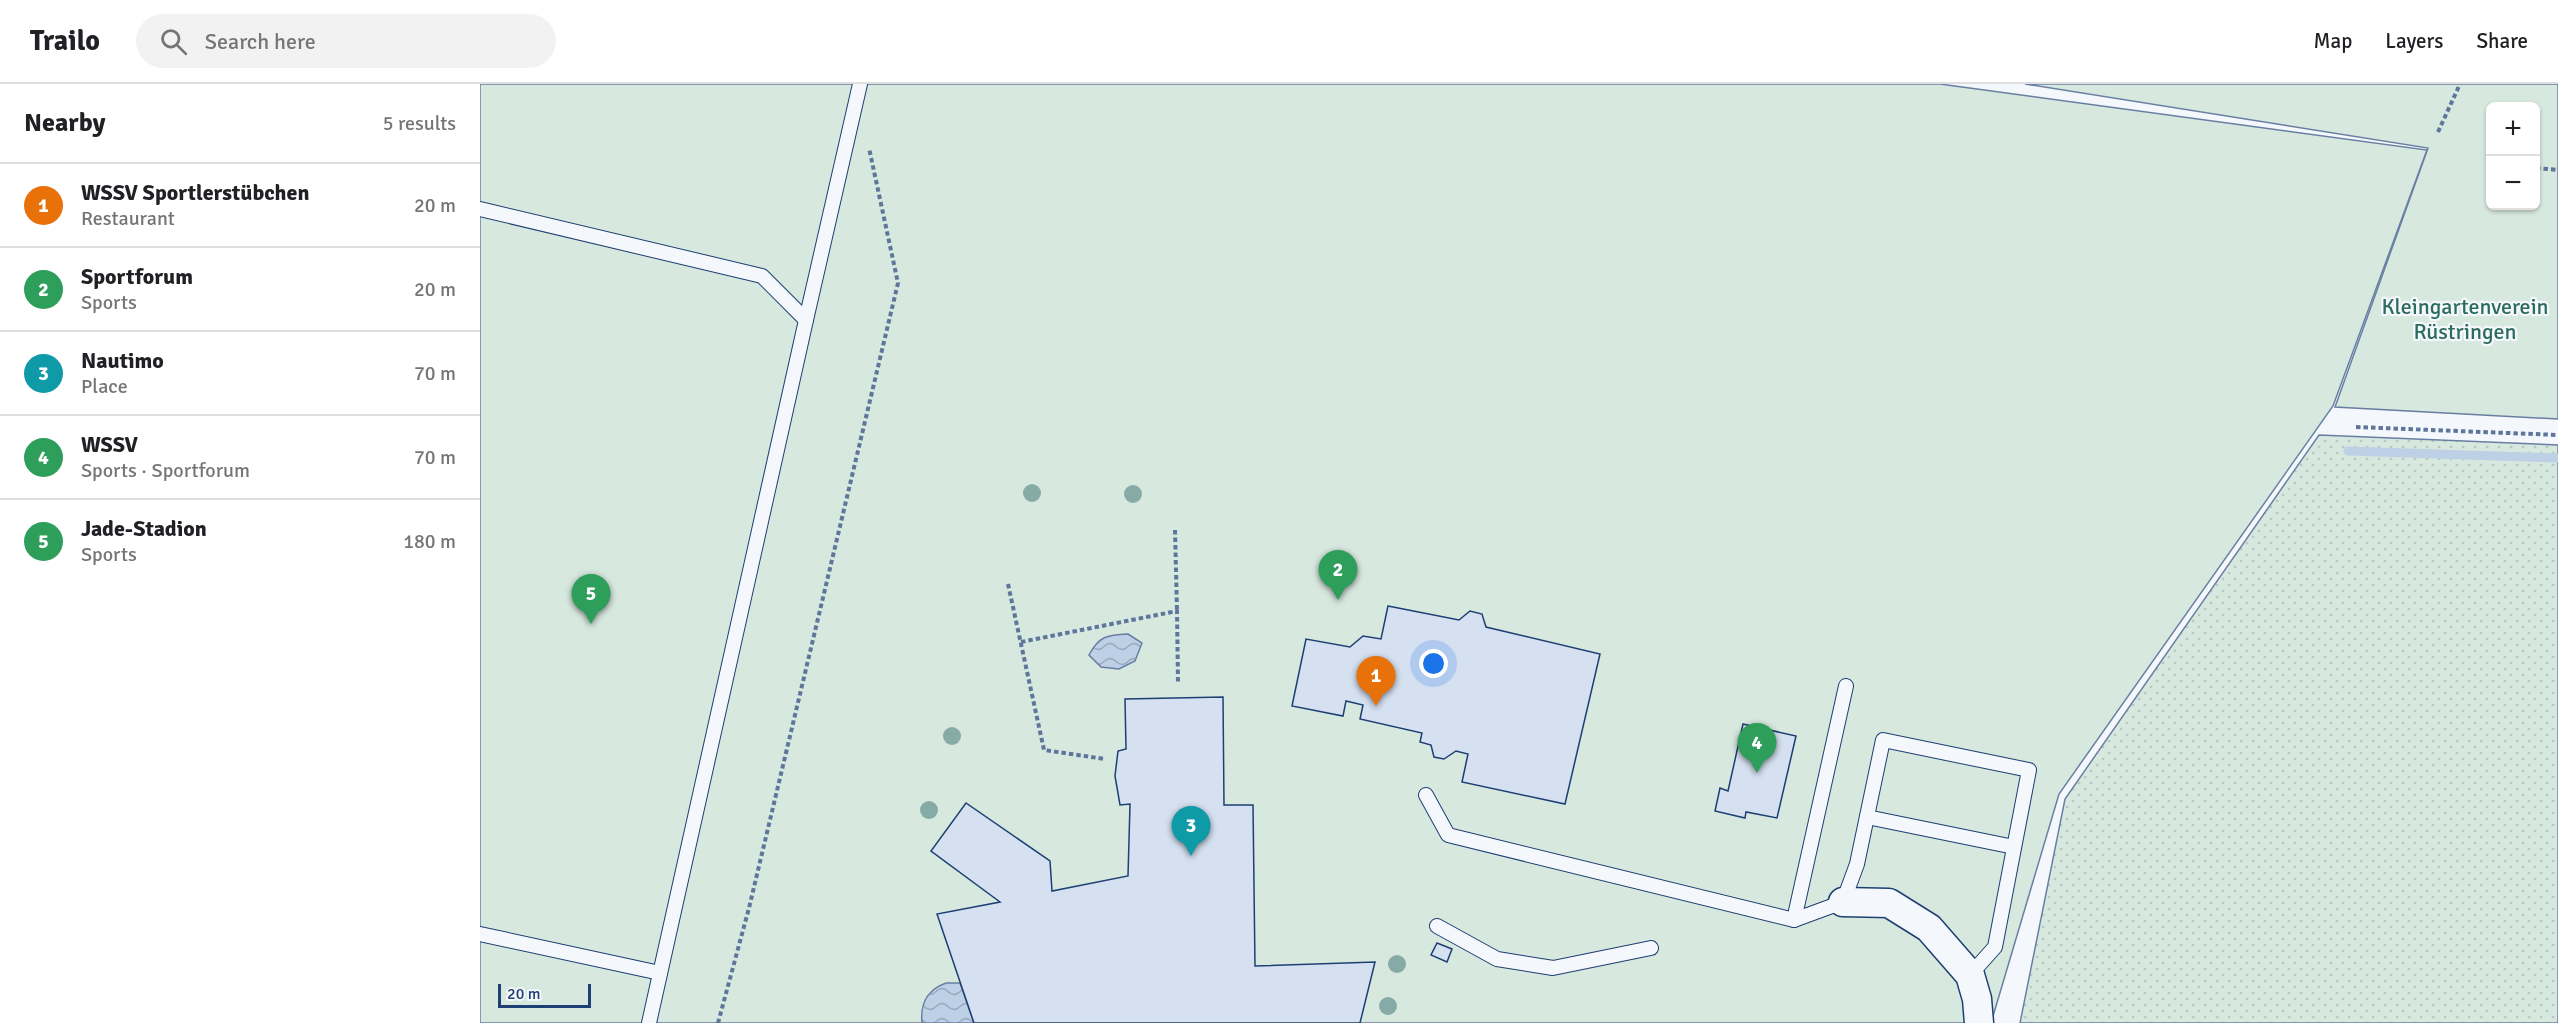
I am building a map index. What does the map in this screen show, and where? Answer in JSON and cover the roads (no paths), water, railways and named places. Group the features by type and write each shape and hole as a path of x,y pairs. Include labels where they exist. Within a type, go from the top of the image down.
{"street":[{"path":"1843,902 1889,903 1929,928 1970,975 1977,999 1979,1023"}],"lane":[{"path":"649,1023 860,88"},
{"path":"480,209 762,276 806,320"},
{"path":"1794,920 1846,686"},
{"path":"1426,795 1448,835 1794,920 1843,902 1857,864 1883,740 2029,770 1995,947 1970,975"},
{"path":"1867,817 2014,847"},
{"path":"1437,926 1497,959 1553,968 1651,948"},
{"path":"480,934 660,973"}],"water":[{"path":"1128,634 1142,643 1135,661 1119,669 1101,667 1089,655 1100,640 1114,635"},
{"path":"946,983 960,983 974,1023 922,1023 922,1009 926,998 934,989"}],"waterway":[{"path":"2348,451 2558,458"}],"place":[{"name":"Sportforum","path":"1338,600"},
{"name":"Jade-Stadion","path":"591,624"},
{"name":"WSSV Sportlerstübchen","path":"1376,706"},
{"name":"WSSV","path":"1757,773"},
{"name":"Nautimo","path":"1191,856"}],"park label":[{"name":"Kleingartenverein Rüstringen","path":"2465,318"}]}
